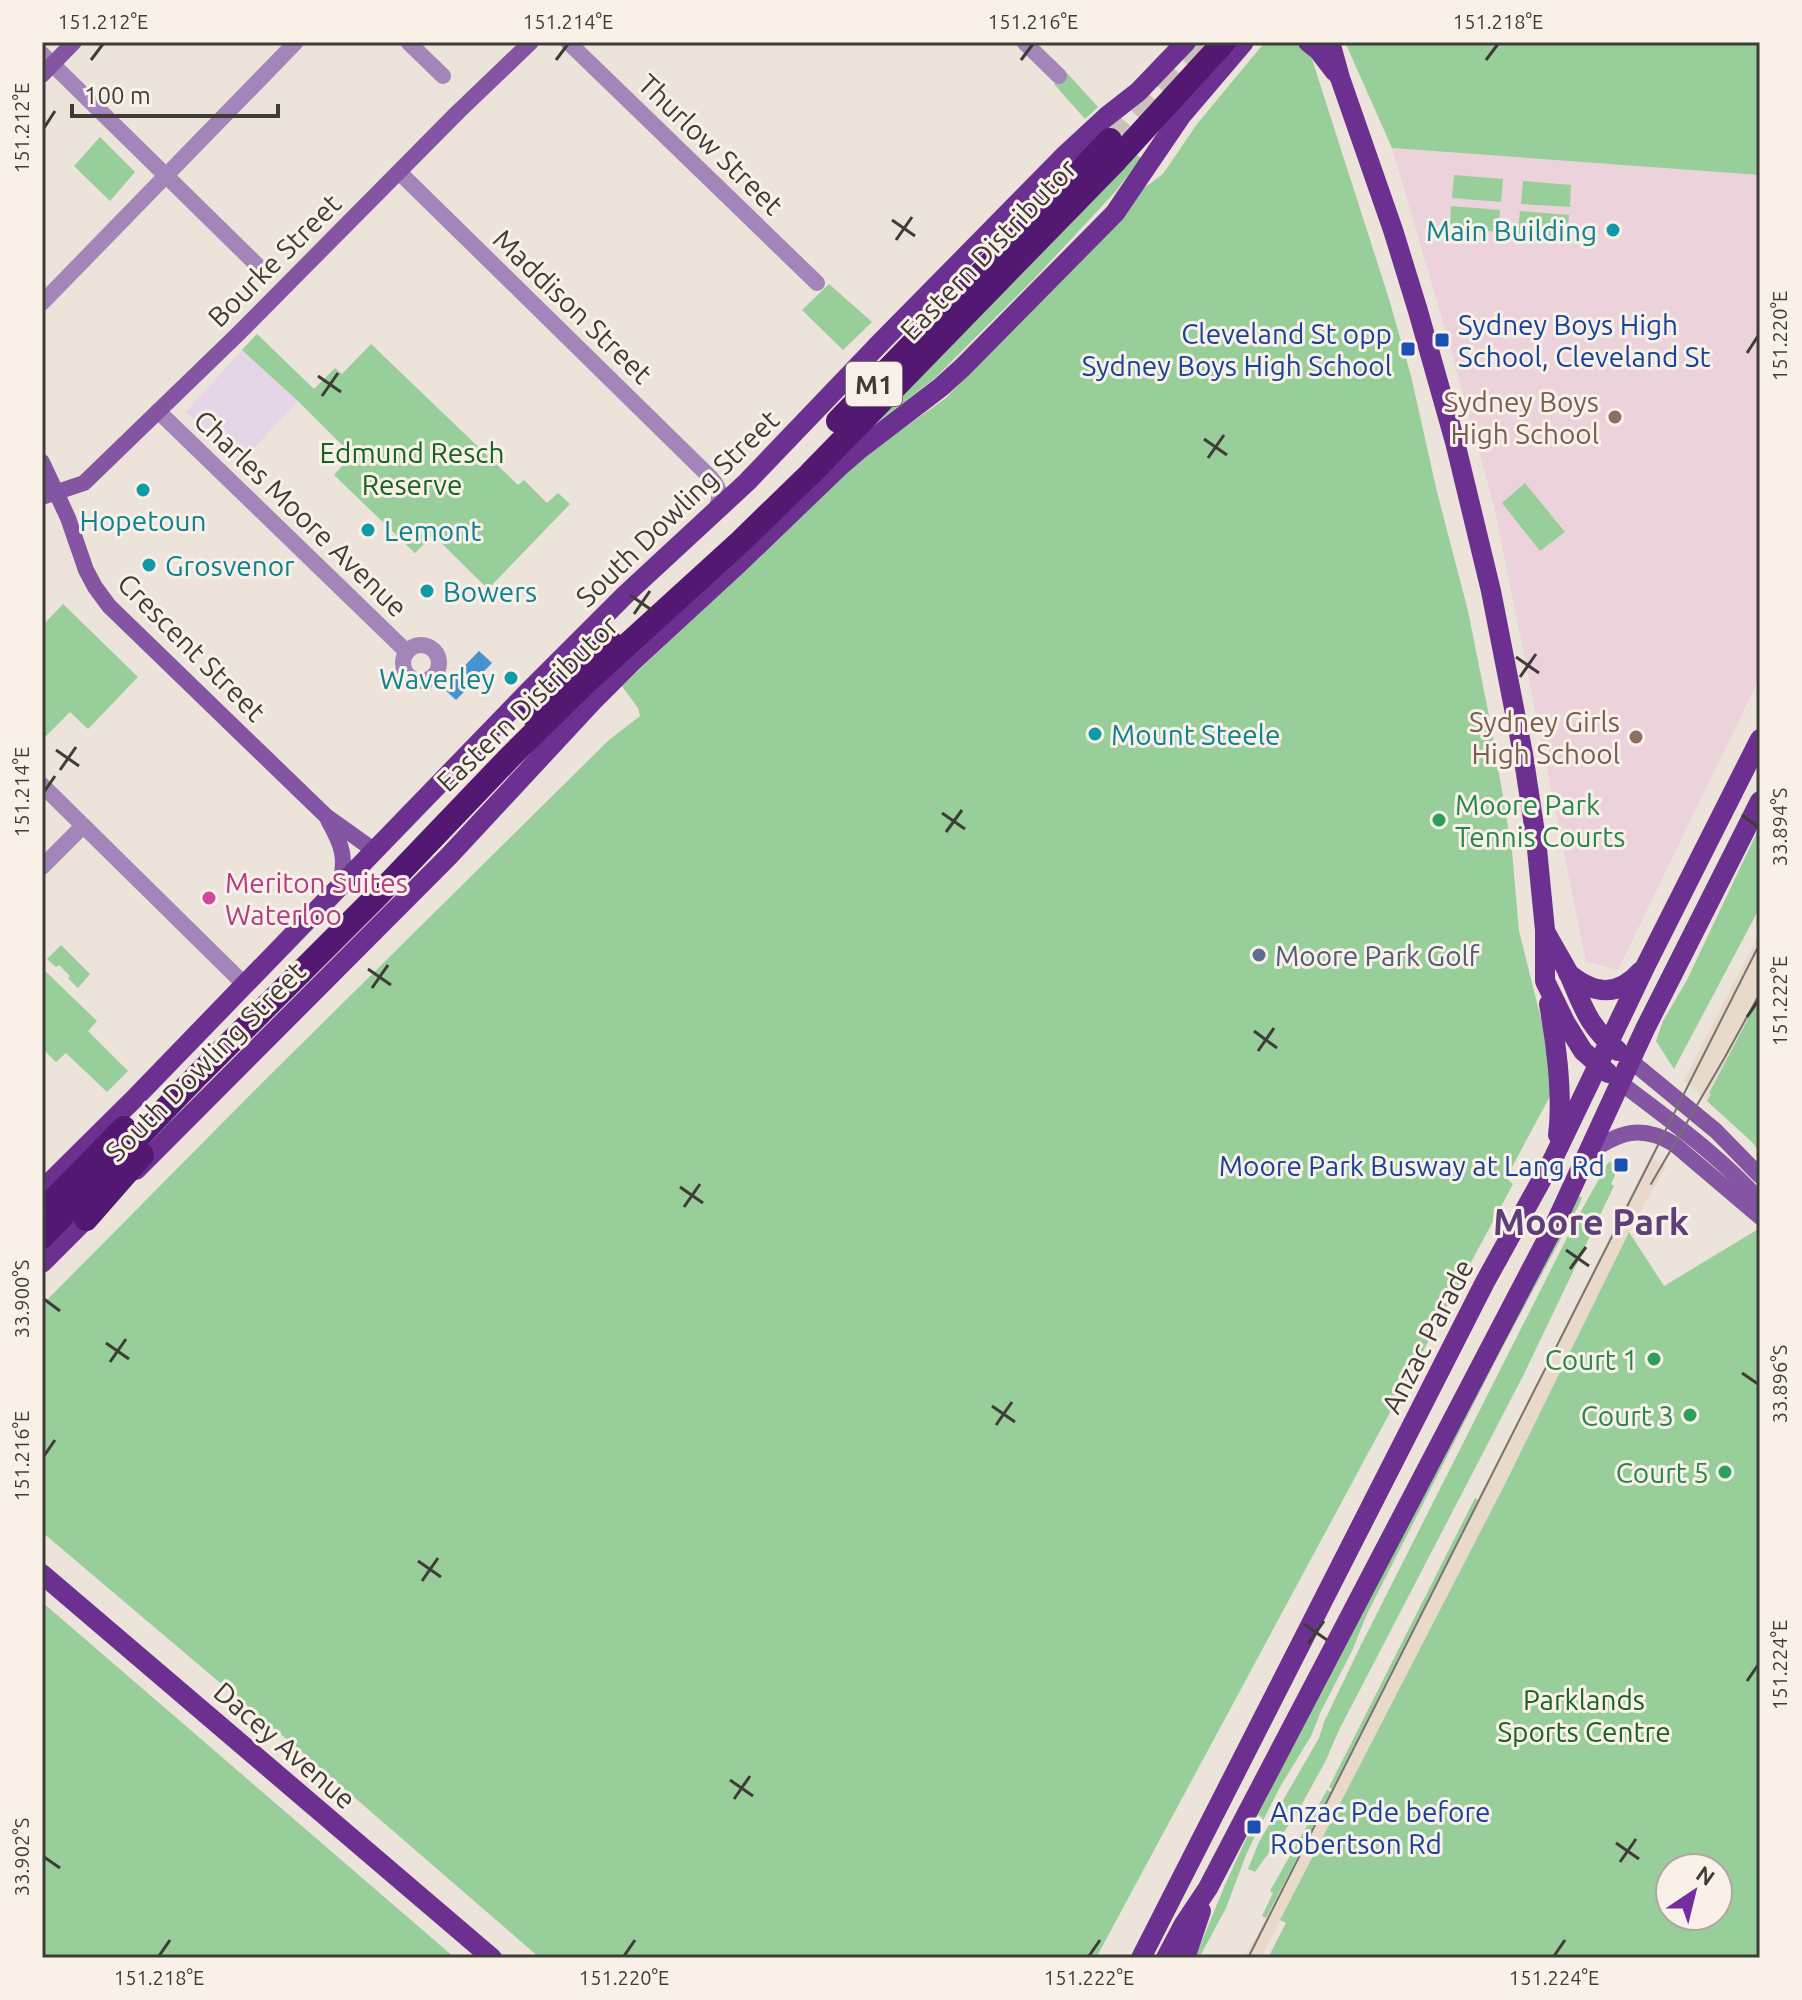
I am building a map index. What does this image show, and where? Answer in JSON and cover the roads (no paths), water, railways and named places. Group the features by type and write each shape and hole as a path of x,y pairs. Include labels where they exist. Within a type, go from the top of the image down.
{"highway":[{"name":"Eastern Distributor","path":"42,1237 510,757 810,474 1116,160 1224,42"},
{"name":"Eastern Distributor","path":"42,1212 394,857 568,675 725,535 1110,140"},
{"path":"86,1219 163,1131 446,841 584,684"}],"main road":[{"name":"South Dowling Street","path":"42,1190 552,668 625,595 747,482 1066,154 1138,92 1186,42"},
{"name":"South Dowling Street","path":"42,1263 449,856 632,662 839,467 941,387 986,345 1115,213 1181,116 1244,42"},
{"path":"1308,42 1340,78"},
{"path":"1330,42 1418,311 1467,488 1505,659 1530,796 1545,930 1545,981 1560,1113 1552,1161"},
{"name":"Anzac Parade","path":"1141,1958 1485,1282 1552,1161 1760,739"},
{"path":"1166,1958 1208,1888 1556,1222 1687,943 1760,801"},
{"path":"1545,930 1591,1023 1631,1061"},
{"path":"1568,973 1586,985 1606,991 1624,986 1646,965"},
{"path":"1545,981 1583,1051 1621,1083"},
{"name":"Dacey Avenue","path":"42,1574 492,1958"},
{"path":"1185,1958 1208,1888"}],"street":[{"path":"74,42 45,65 257,265"},
{"path":"42,303 296,42"},
{"path":"408,42 443,76"},
{"name":"Bourke Street","path":"50,494 84,483 531,42"},
{"name":"Thurlow Street","path":"568,42 817,283"},
{"path":"1024,42 1059,76"},
{"name":"Maddison Street","path":"399,172 710,477"},
{"name":"Charles Moore Avenue","path":"158,411 407,652"},
{"name":"Crescent Street","path":"42,462 50,494 68,518 86,570 109,606 326,816 375,851"},
{"path":"710,477 747,482"},
{"path":"710,477 718,486 720,497 716,511"},
{"path":"42,785 245,985"},
{"name":"Crescent Street","path":"326,816 343,852 344,865 339,888"},
{"path":"42,867 83,826"},
{"path":"1631,1061 1716,1131 1760,1176"},
{"path":"1621,1083 1693,1138 1760,1201"},
{"path":"1589,1153 1607,1140 1629,1133 1649,1133 1662,1137 1760,1217"}],"water":[{"path":"479,651 492,663 456,700 443,688"}],"tunnel":[{"path":"1110,140 1202,42"}],"tram line":[{"path":"1248,1958 1760,943"},
{"path":"1651,1184 1760,993"}],"place":[{"name":"Main Building","path":"1613,230"},
{"name":"Sydney Boys High School, Cleveland St","path":"1442,340"},
{"name":"Cleveland St opp Sydney Boys High School","path":"1408,349"},
{"name":"Sydney Boys High School","path":"1615,417"},
{"name":"Hopetoun","path":"143,490"},
{"name":"Lemont","path":"368,530"},
{"name":"Grosvenor","path":"149,565"},
{"name":"Bowers","path":"427,591"},
{"name":"Waverley","path":"511,678"},
{"name":"Mount Steele","path":"1095,734"},
{"name":"Sydney Girls High School","path":"1636,737"},
{"name":"Moore Park Tennis Courts","path":"1439,820"},
{"name":"Meriton Suites Waterloo","path":"209,898"},
{"name":"Moore Park Golf","path":"1259,955"},
{"name":"Moore Park Busway at Lang Rd","path":"1621,1165"},
{"name":"Court 1","path":"1654,1359"},
{"name":"Court 3","path":"1690,1415"},
{"name":"Court 5","path":"1725,1472"},
{"name":"Anzac Pde before Robertson Rd","path":"1254,1827"}],"district":[{"name":"Moore Park","path":"1591,1221"}],"park label":[{"name":"Edmund Resch Reserve","path":"412,468"},
{"name":"Parklands Sports Centre","path":"1584,1715"}]}
